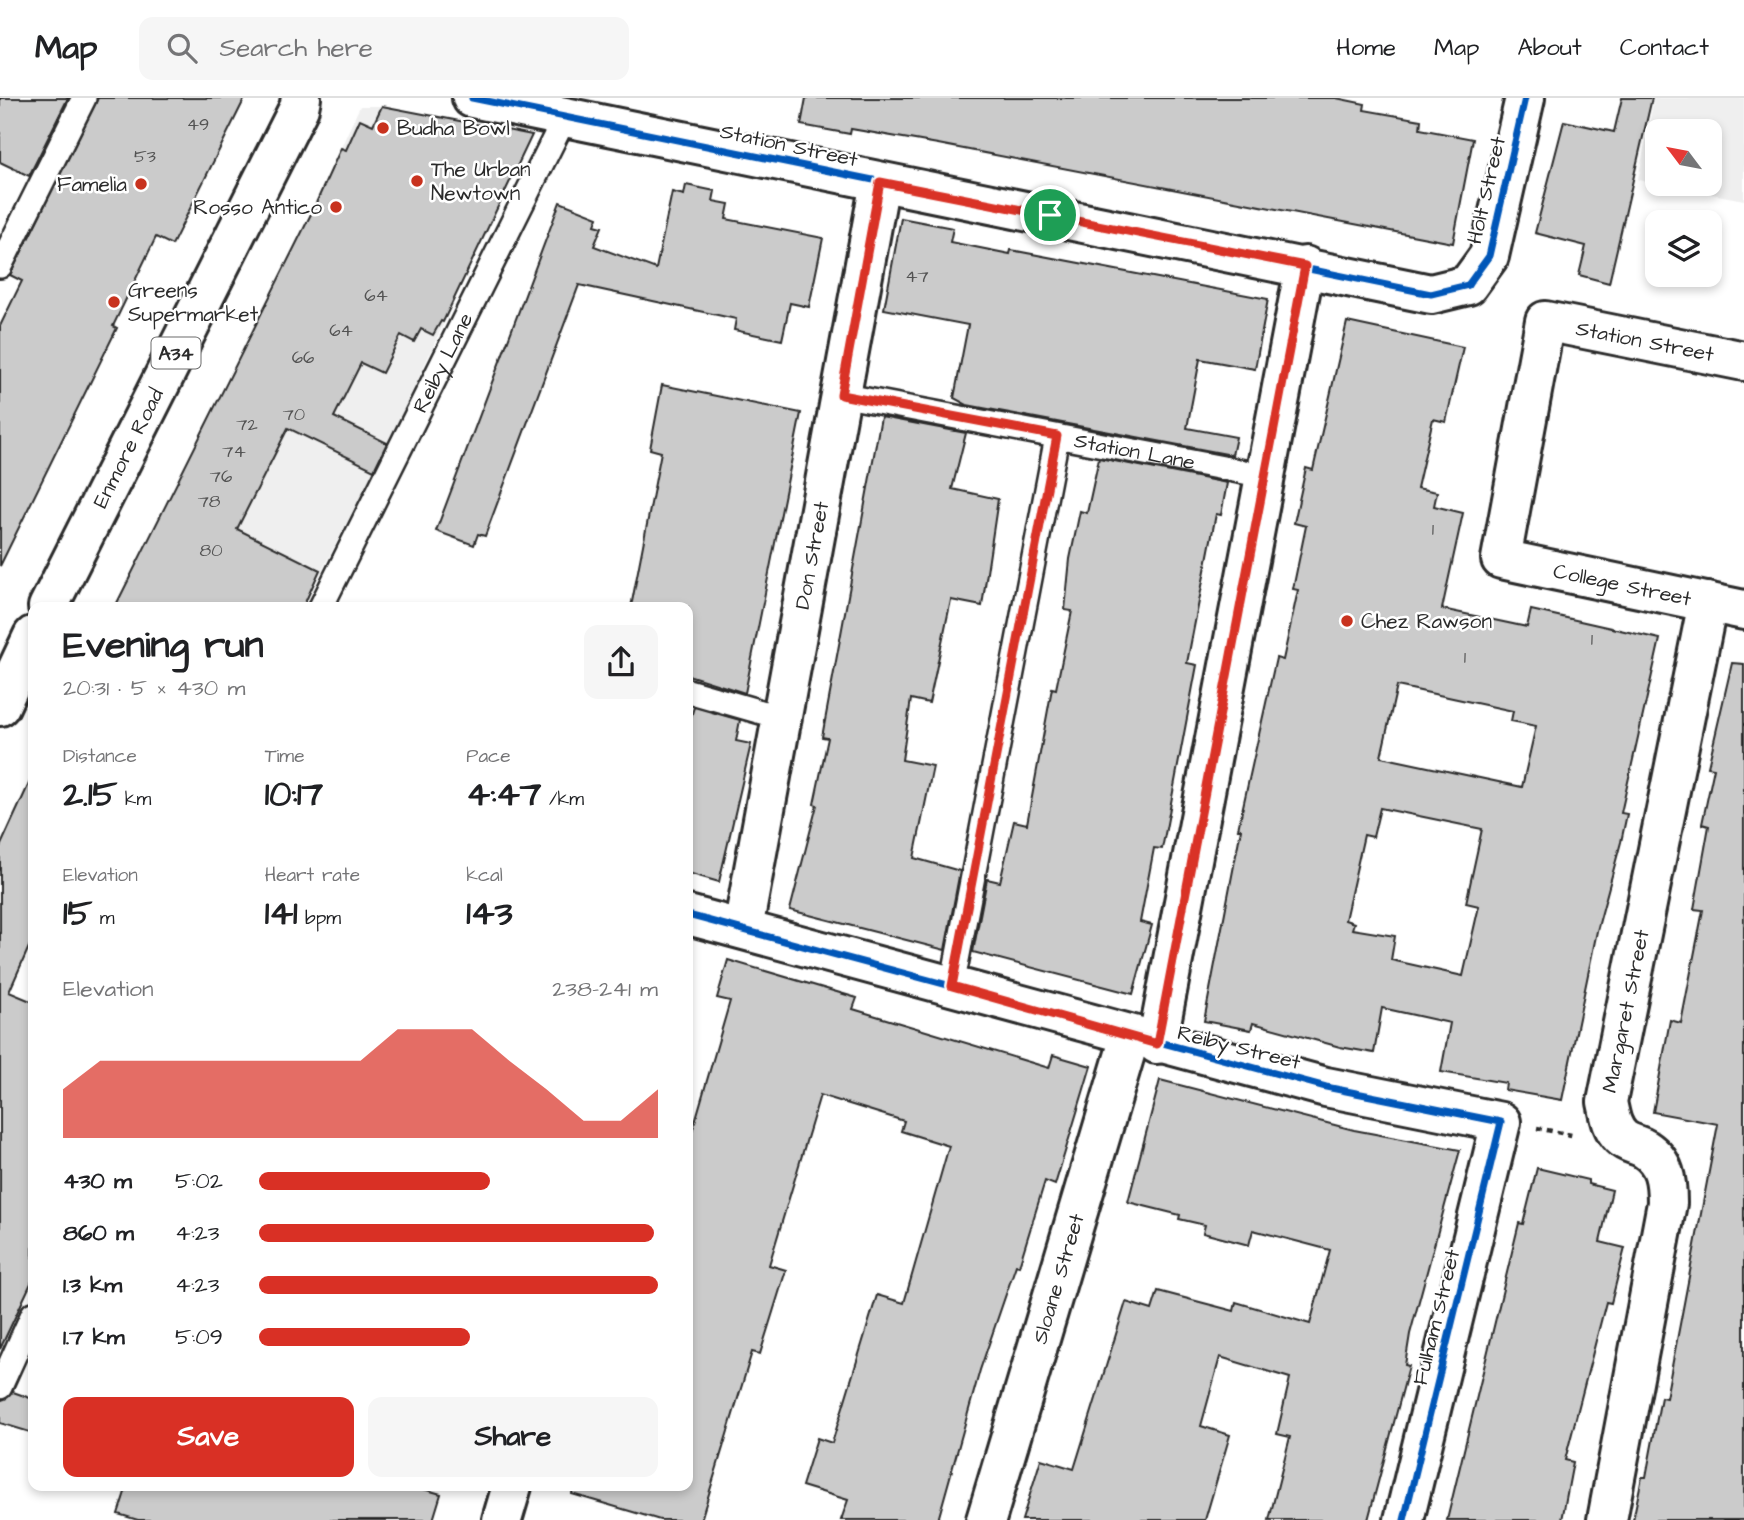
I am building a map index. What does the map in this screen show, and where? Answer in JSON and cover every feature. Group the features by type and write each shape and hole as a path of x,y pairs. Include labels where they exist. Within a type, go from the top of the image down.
{"main road":[{"name":"Enmore Road","path":"51,602 293,120 301,98"},
{"name":"Station Street","path":"472,98 1431,293 1468,285"},
{"name":"Holt Street","path":"1468,285 1489,256 1525,98"},
{"name":"Don Street","path":"743,929 880,182"},
{"name":"Sloane Street","path":"986,1520 1144,1040 1265,476 1305,266"},
{"name":"Station Street","path":"1501,559 1545,321 1744,361"},
{"name":"College Street","path":"1501,559 1726,606"},
{"name":"Margaret Street","path":"1607,1520 1667,1202 1667,1176 1657,1160 1644,1148 1621,1138 1612,1126 1607,1102 1726,606"},
{"path":"0,706 28,647"},
{"name":"Reiby Street","path":"693,916 1326,1087 1516,1125"},
{"name":"Fulham Street","path":"1404,1520 1516,1125"},
{"path":"502,1520 511,1491"}],"lane":[{"path":"0,266 84,98"},
{"name":"Reiby Lane","path":"323,602 565,117"},
{"name":"Station Lane","path":"841,395 1265,476"},
{"path":"952,986 1057,436"},
{"path":"693,692 782,718"},
{"path":"0,1387 28,1325"}],"path":[{"path":"1516,1125 1581,1136"}],"shaded area":[{"path":"1654,98 1744,98 1744,200 1722,196 1722,119 1650,119"},
{"path":"360,106 382,106 532,135 388,443 306,602 117,602 303,230"},
{"path":"1645,144 1645,181 1638,180"}],"building":[{"path":"0,98 68,98 29,176 0,162"},
{"path":"98,98 245,98 172,245 156,237 113,326 117,328 0,566 0,326 22,281 10,275"},
{"path":"806,98 1336,98 1365,104 1364,110 1421,120 1420,129 1473,139 1453,243 938,144 851,129 850,134 801,125"},
{"path":"1622,98 1652,98 1609,283 1579,275 1586,246 1535,233 1564,121 1614,132"},
{"path":"382,106 532,135 443,322 441,321 433,335 421,329 414,342 401,335 382,373 361,363 334,417 387,443 374,470 288,428 237,529 320,570 305,602 117,602 311,214 341,148 346,150 360,119 373,125"},
{"path":"686,185 715,191 713,201 729,204 726,219 823,238 809,307 790,303 782,340 734,330 736,319 579,285 485,536 478,534 474,545 436,531 560,202 598,217 595,225 602,227 594,246 656,269 672,192 684,195"},
{"path":"901,218 953,228 950,242 1010,254 1011,250 1268,299 1255,369 1200,359 1187,428 1236,437 1232,455 967,405 954,398 968,325 884,309"},
{"path":"1347,322 1463,347 1446,422 1433,419 1417,488 1437,492 1434,506 1463,513 1442,609 1527,627 1531,610 1660,639 1621,813 1627,814 1597,931 1562,1100 1505,1090 1506,1083 1441,1072 1450,1023 1382,1008 1374,1053 1340,1047 1253,1023 1251,1030 1204,1021 1241,829 1238,829 1276,658 1283,660 1298,590 1293,589 1306,526 1294,523 1306,468 1313,470","holes":["1397,686 1513,711 1511,721 1536,726 1522,787 1381,757","1380,808 1482,829 1466,903 1479,906 1463,976 1391,960 1395,936 1352,929 1354,923 1345,920 1364,835 1373,837"]},
{"path":"662,385 801,413 745,693 693,677 693,602 632,602 661,452 650,449"},
{"path":"881,417 966,433 952,489 998,499 982,606 951,600 929,703 911,699 902,760 933,766 914,858 960,871 945,950 790,910 817,805 814,804 828,738 822,737"},
{"path":"1099,458 1227,483 1221,515 1216,514 1187,663 1197,665 1162,849 1154,848 1140,922 1152,925 1133,994 973,952 987,879 1000,882 1014,821 1027,824 1052,688 1056,689 1072,611 1065,610 1070,559 1080,511 1087,513"},
{"path":"1732,663 1744,664 1744,1520 1633,1520 1642,1477 1646,1477 1661,1397 1666,1398 1718,1124 1653,1112 1670,1020 1681,1023 1703,910 1694,909 1709,826 1702,824 1714,768 1708,767"},
{"path":"694,707 740,720 736,741 751,744 719,882 693,874"},
{"path":"28,786 28,949 9,992 28,1000 28,1290 0,1349 0,847"},
{"path":"728,960 857,998 853,1009 1049,1068 1053,1055 1091,1066 1055,1185 1045,1181 1019,1266 1016,1265 980,1370 938,1520 841,1520 848,1500 802,1486 817,1438 832,1443 877,1295 904,1303 949,1146 901,1131 904,1121 820,1095 769,1265 786,1270 760,1354 752,1352 701,1520 660,1520 572,1494 572,1491 693,1491 693,1129 730,1001 717,998"},
{"path":"1160,1080 1354,1130 1460,1150 1410,1334 1405,1365 1409,1366 1368,1520 1269,1520 1290,1437 1277,1434 1290,1378 1220,1357 1201,1426 1230,1435 1205,1520 1022,1520 1041,1459 1074,1469 1126,1302 1152,1310 1158,1291 1234,1311 1236,1302 1310,1324 1330,1250 1253,1230 1249,1245 1203,1233 1205,1225 1179,1219 1180,1215 1128,1202"},
{"path":"1537,1168 1588,1180 1588,1184 1612,1190 1600,1242 1625,1248 1611,1303 1606,1302 1565,1460 1573,1462 1562,1520 1447,1520 1519,1223 1523,1224"},
{"path":"13,1392 28,1397 28,1431 0,1423 0,1401"},
{"path":"125,1491 430,1491 441,1494 433,1520 138,1520 118,1514"}],"cycle path":[{"path":"472,98 1431,294 1468,285"},
{"path":"1468,285 1489,256 1525,98"},
{"path":"693,916 1326,1087 1501,1122 1404,1520"}],"place":[{"name":"Budha Bowl","path":"383,128"},
{"name":"The Urban Newtown","path":"417,181"},
{"name":"Famelia","path":"141,184"},
{"name":"Rosso Antico","path":"336,207"},
{"name":"Greens Supermarket","path":"114,302"},
{"name":"Chez Rawson","path":"1347,621"}],"route":[{"path":"880,182 1050,215 1305,266 1157,1044 952,986 1057,436 841,395 880,182"}]}
